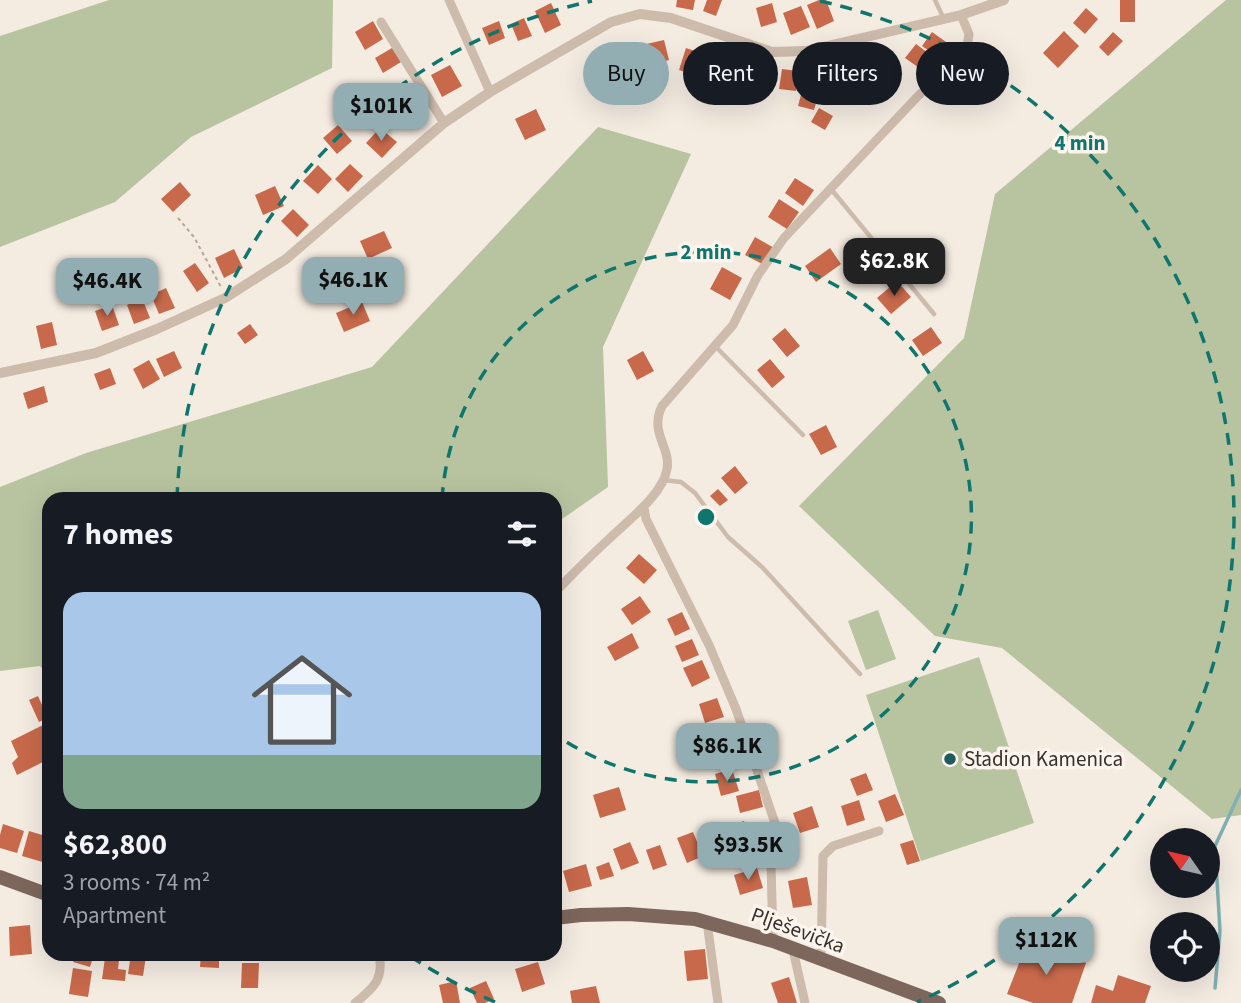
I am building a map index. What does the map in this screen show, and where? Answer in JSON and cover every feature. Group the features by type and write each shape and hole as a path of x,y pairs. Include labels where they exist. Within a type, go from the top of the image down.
{"main road":[{"path":"0,877 42,892"},
{"name":"Plješevička","path":"562,917 666,915 706,922 773,941 939,1003"}],"street":[{"path":"449,0 490,92"},
{"path":"0,373 96,353 225,298 286,259 444,122 490,92 611,22 640,14 671,18 772,52 806,51 961,15 1004,0"},
{"path":"562,585 610,537 644,508 662,480 667,472 667,463 659,439 659,413 675,389 733,325 758,275 784,238 918,96 960,58 967,47 969,34 961,15"},
{"path":"381,22 444,122"},
{"path":"644,508 646,519 709,645 736,709 776,826 776,847 771,864 773,941"},
{"path":"821,960 823,856 833,846 879,831"},
{"path":"706,922 718,1003"},
{"path":"793,950 805,1003"},
{"path":"355,1003 379,977 380,961"}],"lane":[{"path":"935,0 943,18"},
{"path":"830,188 934,314"},
{"path":"715,346 803,435"},
{"path":"662,480 681,482 695,493 728,537 762,567 860,674"}],"path":[{"path":"177,218 194,237 225,298"}],"green space":[{"path":"109,0 333,0 332,68 191,137 115,202 0,247 0,36"},
{"path":"1226,0 1241,0 1241,815 1212,819 1002,648 935,636 799,506 964,338 995,194"},
{"path":"598,127 691,154 603,347 608,487 562,519 562,492 42,492 42,668 40,666 0,671 0,487 86,453 372,367"},
{"path":"878,610 896,659 866,670 848,621"},
{"name":"Stadion Kamenica","path":"979,657 1034,823 921,861 866,695"}],"building":[{"path":"677,0 695,0 693,10 676,7"},
{"path":"707,0 722,0 716,16 703,11"},
{"path":"826,0 834,21 817,29 807,5"},
{"path":"1120,0 1135,0 1135,22 1120,22"},
{"path":"551,3 561,25 545,33 535,11"},
{"path":"772,3 777,22 761,27 756,8"},
{"path":"801,6 810,27 791,35 783,13"},
{"path":"1086,8 1098,19 1085,34 1073,23"},
{"path":"524,18 532,36 518,41 511,24"},
{"path":"373,21 383,39 365,50 355,32"},
{"path":"499,21 505,38 489,45 482,28"},
{"path":"1064,31 1079,46 1058,68 1043,53"},
{"path":"932,32 946,42 925,42"},
{"path":"1113,32 1123,41 1108,56 1099,47"},
{"path":"916,44 916,66 905,58"},
{"path":"392,48 401,62 383,73 375,58"},
{"path":"450,65 462,86 442,97 431,75"},
{"path":"782,69 792,70 792,91 779,89"},
{"path":"418,92 428,108 414,117 404,102"},
{"path":"798,105 815,105 814,110"},
{"path":"819,108 833,116 825,130 811,122"},
{"path":"536,109 546,130 525,140 515,119"},
{"path":"338,125 352,141 337,154 323,138"},
{"path":"380,128 397,142 382,158 366,143"},
{"path":"350,164 363,176 348,192 335,179"},
{"path":"318,165 332,179 318,194 303,181"},
{"path":"795,178 814,190 803,206 785,193"},
{"path":"180,182 191,195 173,212 161,199"},
{"path":"275,186 284,206 263,215 255,195"},
{"path":"779,199 799,212 787,229 768,217"},
{"path":"293,209 309,225 297,237 281,221"},
{"path":"384,231 392,248 368,259 360,241"},
{"path":"755,237 774,248 764,265 745,255"},
{"path":"830,248 841,264 816,282 805,266"},
{"path":"234,249 243,268 224,278 215,258"},
{"path":"195,263 209,283 197,292 183,271"},
{"path":"722,267 742,278 730,300 710,289"},
{"path":"897,281 911,297 891,314 877,298"},
{"path":"166,288 175,308 159,314 151,295"},
{"path":"142,298 150,318 134,324 127,305"},
{"path":"362,302 370,321 344,332 336,313"},
{"path":"112,305 119,325 102,331 95,311"},
{"path":"52,322 57,345 41,349 36,326"},
{"path":"250,324 258,335 245,344 237,333"},
{"path":"931,327 942,343 923,356 912,340"},
{"path":"785,328 800,346 787,357 772,339"},
{"path":"174,351 182,368 164,377 156,359"},
{"path":"643,351 654,371 637,380 627,360"},
{"path":"770,359 785,377 772,388 757,370"},
{"path":"149,360 160,379 143,389 133,369"},
{"path":"110,368 116,384 100,390 94,374"},
{"path":"44,386 48,402 28,409 23,393"},
{"path":"826,425 837,447 821,455 809,434"},
{"path":"735,466 748,483 735,494 721,478"},
{"path":"718,489 728,500 720,506 710,496"},
{"path":"639,554 657,570 644,584 626,568"},
{"path":"640,596 651,612 632,625 621,609"},
{"path":"682,612 690,629 675,636 667,619"},
{"path":"632,633 639,648 615,661 607,647"},
{"path":"692,639 699,655 682,662 675,646"},
{"path":"702,660 710,678 692,687 683,668"},
{"path":"38,696 42,705 42,721 39,722 29,700"},
{"path":"717,698 724,717 705,723 699,704"},
{"path":"42,726 42,762 17,775 12,763 18,757 11,741"},
{"path":"732,769 739,791 721,796 715,774"},
{"path":"866,773 873,790 857,796 850,779"},
{"path":"619,787 626,810 600,818 593,795"},
{"path":"759,790 763,807 740,813 736,796"},
{"path":"895,794 904,815 886,822 878,801"},
{"path":"859,800 865,820 847,826 841,806"},
{"path":"812,806 819,827 800,833 793,813"},
{"path":"744,821 751,843 733,849 726,827"},
{"path":"3,824 24,831 17,853 0,848"},
{"path":"29,831 42,835 42,862 22,856"},
{"path":"693,832 703,856 687,863 677,838"},
{"path":"913,840 920,861 907,865 900,844"},
{"path":"630,842 639,863 621,870 613,849"},
{"path":"660,845 667,865 653,870 646,850"},
{"path":"609,862 614,876 600,880 596,867"},
{"path":"586,864 592,886 569,892 563,871"},
{"path":"757,868 763,888 740,895 734,875"},
{"path":"807,877 812,905 793,908 788,881"},
{"path":"30,925 32,954 10,956 9,927"},
{"path":"1027,943 1086,963 1072,1003 1033,1003 1007,994"},
{"path":"705,949 708,979 687,981 684,951"},
{"path":"73,961 92,961 90,967"},
{"path":"105,961 119,961 118,969 126,970 125,981 102,979"},
{"path":"130,961 145,961 143,976 128,974"},
{"path":"200,961 219,961 219,968 200,967"},
{"path":"538,962 545,984 522,992 515,969"},
{"path":"242,963 259,963 258,988 241,988"},
{"path":"73,968 92,971 88,997 69,994"},
{"path":"1118,975 1151,986 1145,1003 1091,1003 1096,985 1113,991"},
{"path":"789,977 797,1003 778,1003 771,983"},
{"path":"456,981 460,1003 443,1003 439,985"},
{"path":"486,981 494,999 477,1003 470,988"},
{"path":"596,986 600,1003 572,1003 570,991"}],"waterway":[{"path":"1215,988 1220,931 1215,846 1241,790"}],"place":[{"name":"Stadion Kamenica","path":"950,759"}]}
